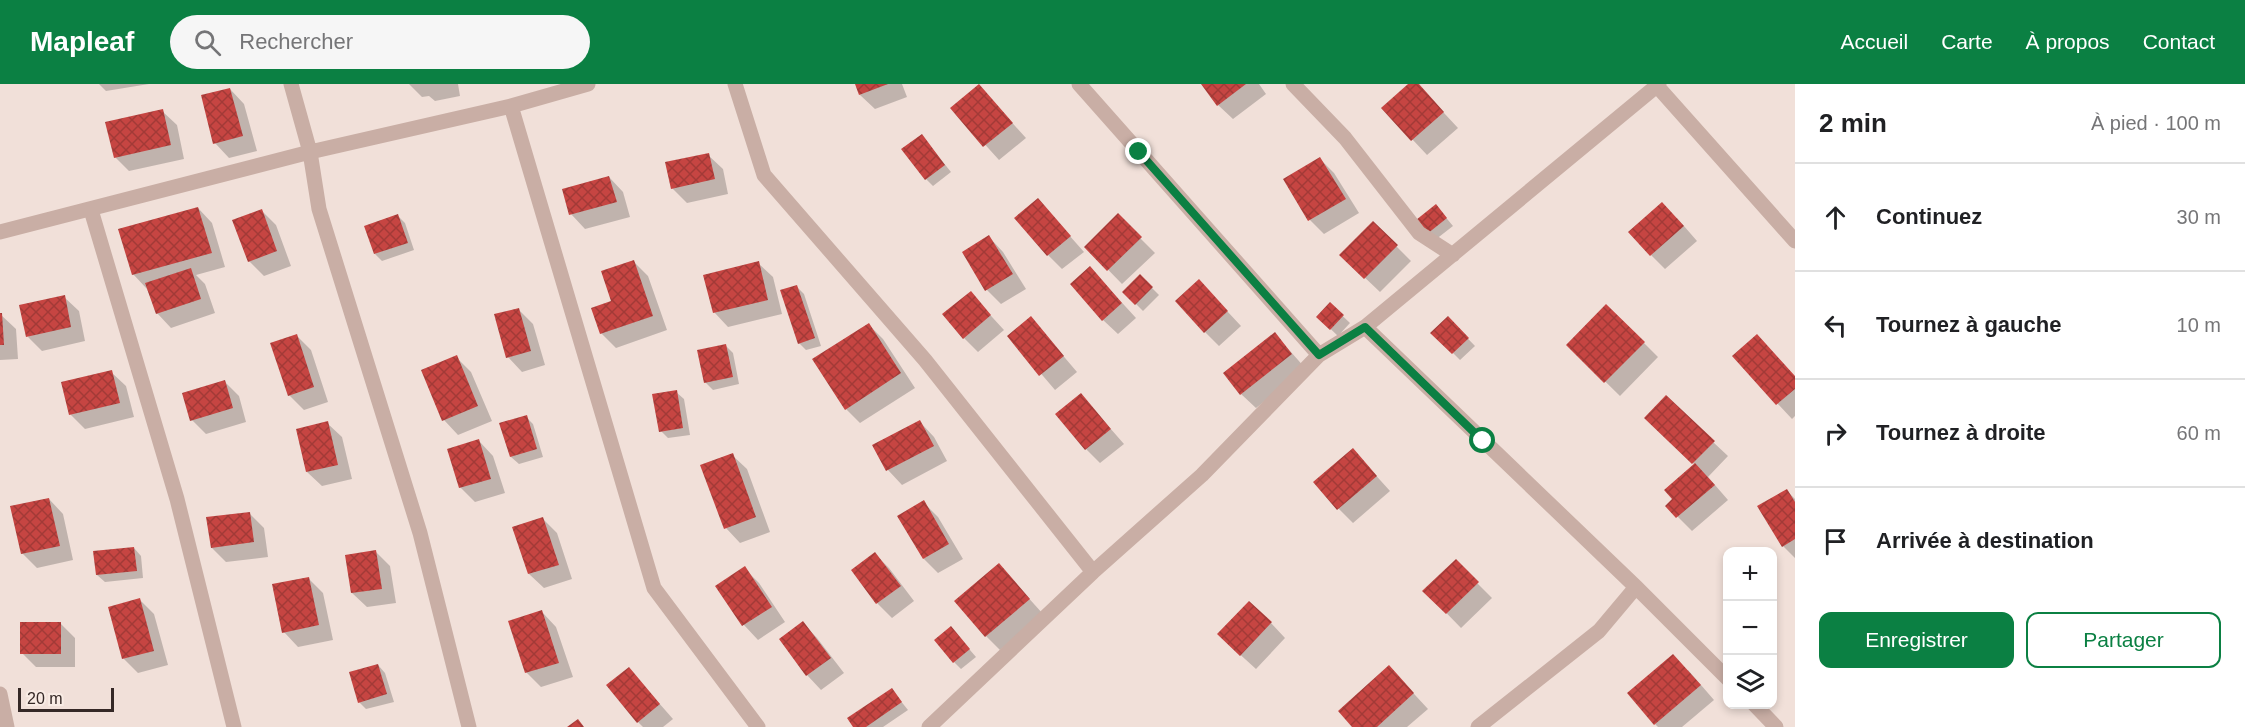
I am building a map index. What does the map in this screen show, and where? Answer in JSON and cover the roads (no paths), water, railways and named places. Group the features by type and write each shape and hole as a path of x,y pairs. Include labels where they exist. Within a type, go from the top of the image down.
{"street":[{"path":"291,84 310,152 319,209 420,533 470,727"},
{"path":"0,232 310,152 511,106 588,84"},
{"path":"735,84 764,175 925,360 1093,572"},
{"path":"1079,84 1319,355"},
{"path":"1293,84 1345,138 1419,233 1453,255"},
{"path":"929,727 1093,572 1202,475 1319,355 1365,327 1658,85 1795,241"},
{"path":"511,106 654,588 758,727"},
{"path":"91,210 177,499 234,727"},
{"path":"1365,327 1636,587 1723,674"},
{"path":"1478,727 1599,631 1636,587"},
{"path":"0,694 7,727"},
{"path":"1758,709 1776,727"}]}
